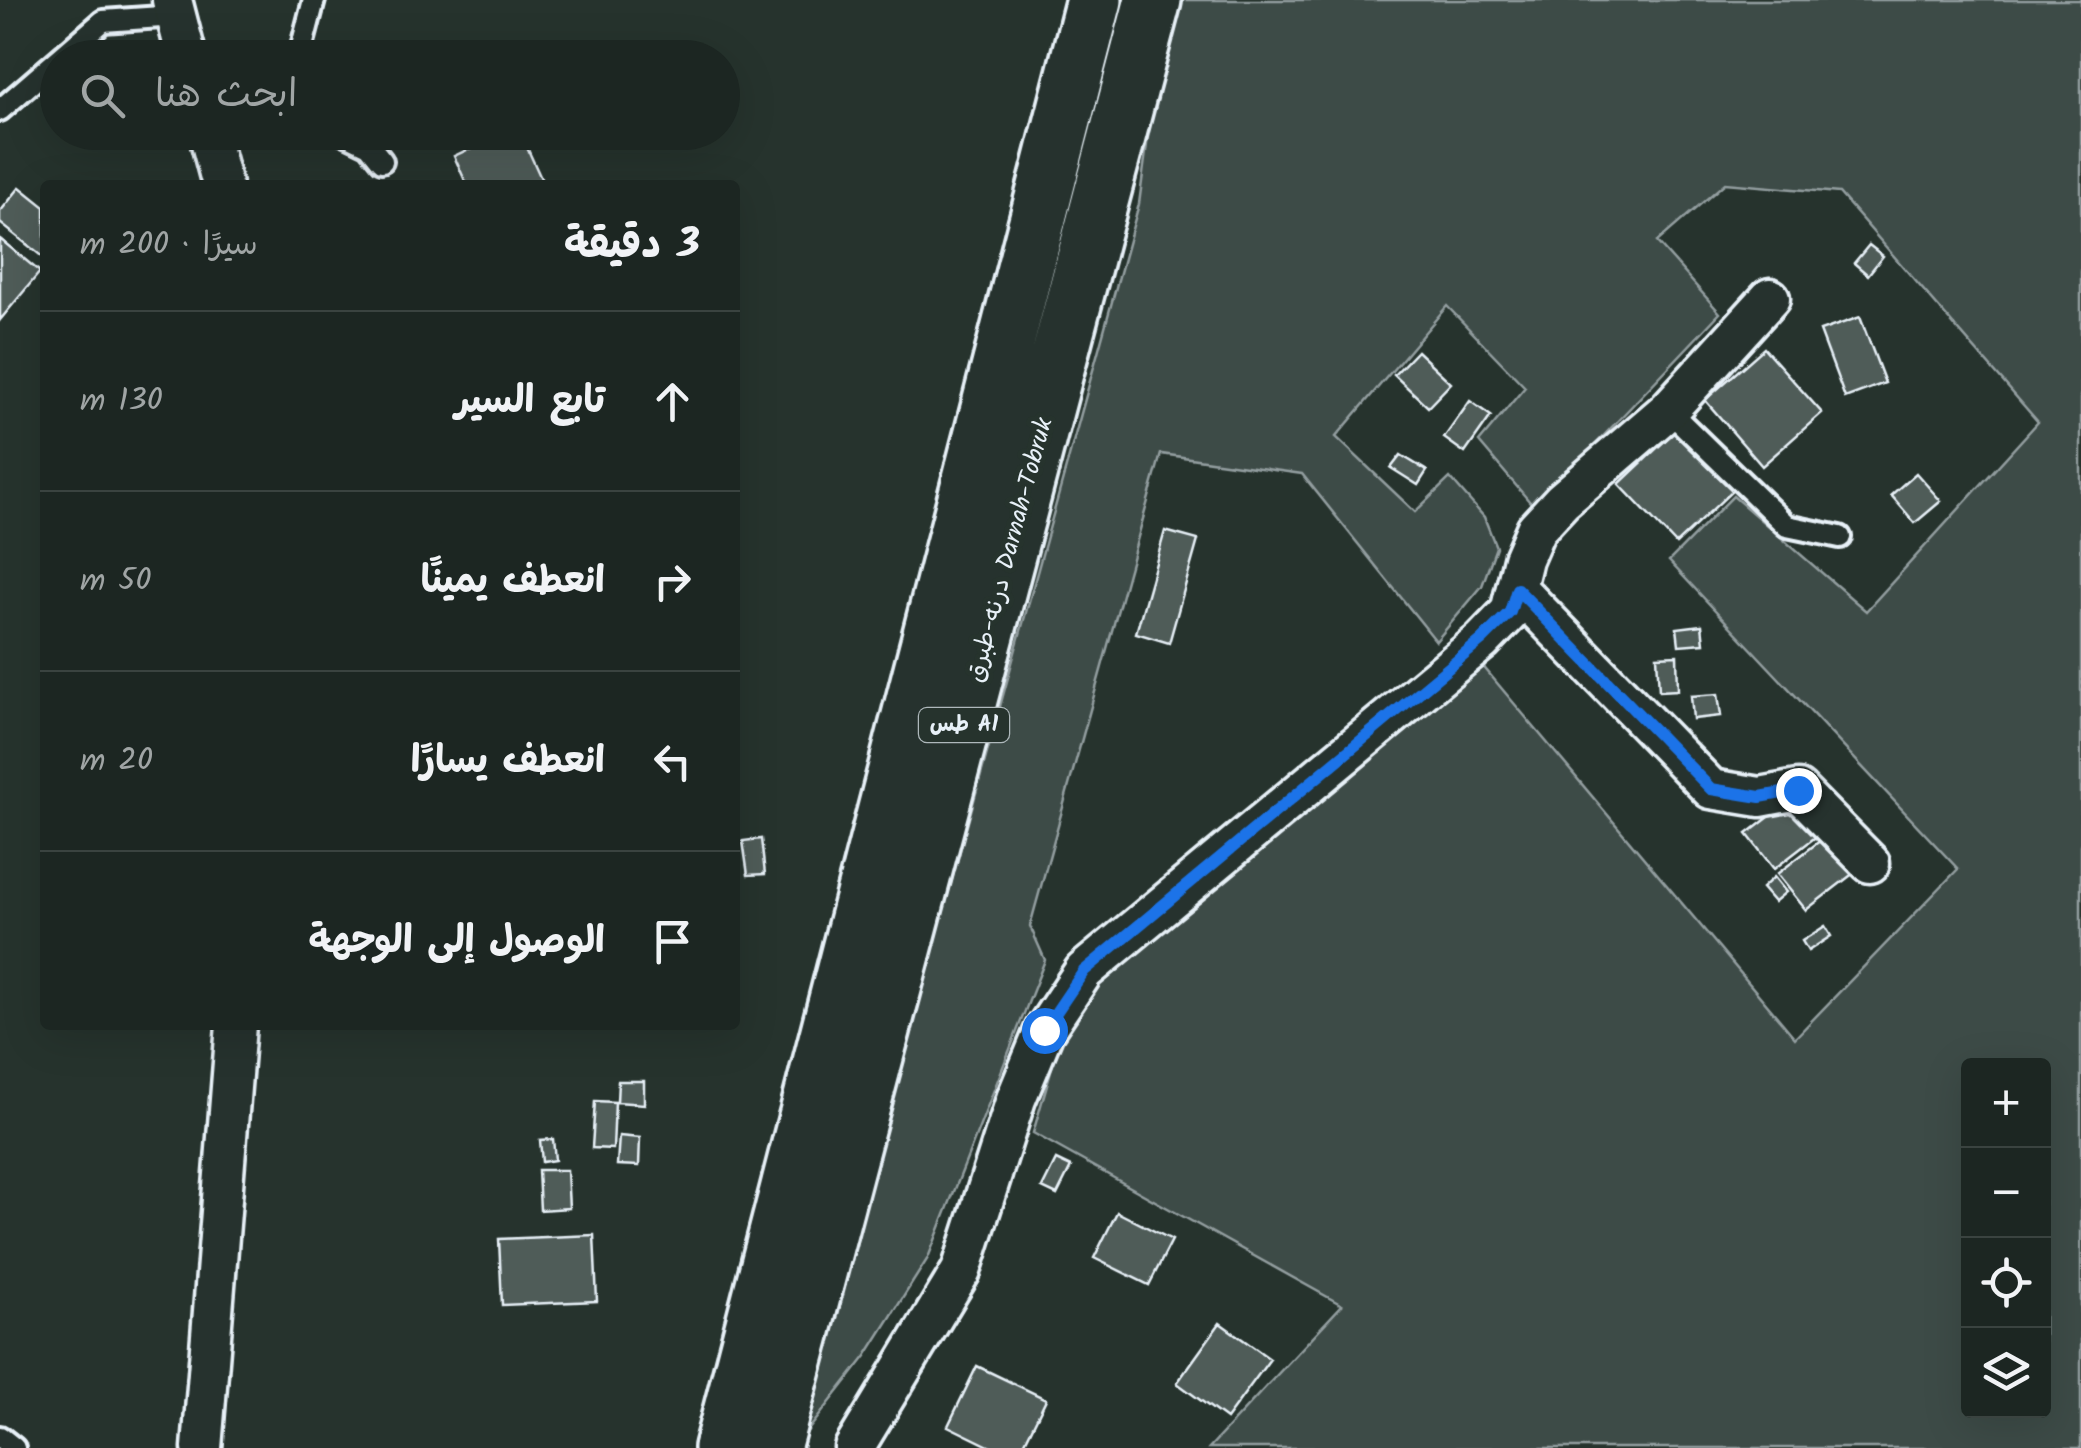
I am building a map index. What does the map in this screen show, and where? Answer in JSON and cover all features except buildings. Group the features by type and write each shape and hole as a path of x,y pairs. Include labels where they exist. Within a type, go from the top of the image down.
{"highway":[{"name":"طس A1","path":"722,1448 1094,0"},
{"name":"درنه-طبرق Darnah-Tobruk","path":"772,1448 1153,0"}],"street":[{"path":"174,8 182,40"},
{"path":"213,150 221,180"},
{"path":"854,1448 960,1271 1016,1099 1044,1030 1084,971 1482,640 1510,612 1536,529 1562,500 1668,410 1770,298"},
{"path":"1517,589 1711,789 1760,797 1798,790 1870,864"},
{"path":"202,1448 236,1030"}],"lane":[{"path":"304,40 314,0"},
{"path":"81,40 103,21 174,8"},
{"path":"0,110 40,75"},
{"path":"374,150 382,162"},
{"path":"1668,410 1787,526 1840,537"},
{"path":"0,1437 14,1448"}],"shaded area":[{"path":"1172,0 2081,0 2081,1448 1209,1448 1342,1305 1033,1133 1057,1050 1084,994 1476,658 1795,1038 1958,869 1669,561 1733,496 1866,611 2038,422 1839,193 1725,183 1657,242 1720,313 1535,508 1479,442 1525,387 1447,306 1336,437 1415,512 1450,478 1484,517 1496,547 1482,586 1436,641 1302,474 1161,454 1030,926 1045,960 928,1258 866,1356 795,1447 1139,204 1163,25"}],"route":[{"path":"1044,1030 1084,971 1482,640 1510,612 1517,589 1711,789 1760,797 1798,790"}]}
